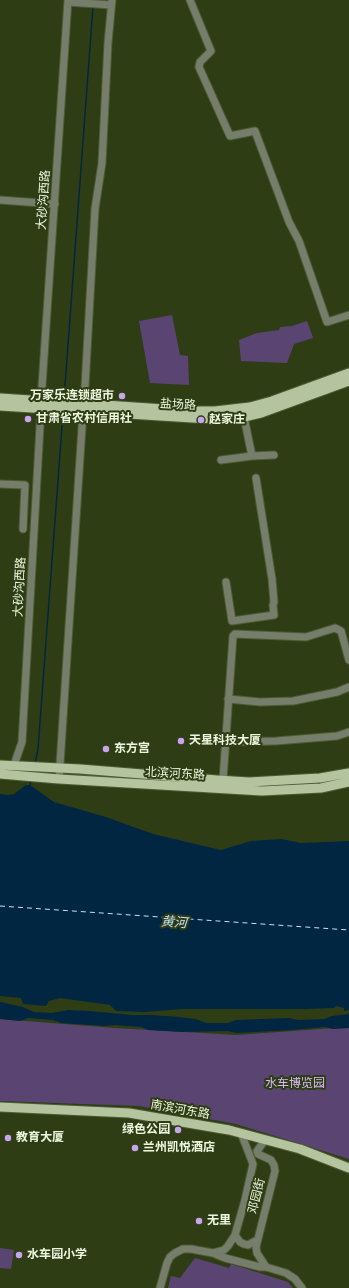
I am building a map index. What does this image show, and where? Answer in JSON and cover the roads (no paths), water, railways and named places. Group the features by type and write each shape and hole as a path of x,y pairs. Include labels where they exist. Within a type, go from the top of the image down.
{"main road":[{"name":"盐场路","path":"83,408 194,411 250,407 272,401 349,373"},
{"name":"盐场路","path":"0,398 45,405 193,418 221,419 244,417 261,413 349,381"},
{"name":"盐场路","path":"0,406 45,405"},
{"name":"北滨河东路","path":"0,765 93,770 250,782 320,778 349,773"},
{"name":"北滨河东路","path":"0,774 262,791 321,788 349,782"},
{"name":"南滨河东路","path":"0,1107 129,1113 241,1133 300,1149 349,1168"}],"street":[{"path":"190,0 211,51 200,62 200,67 230,136 255,130 289,222 299,240 327,322 349,315"},
{"path":"56,778 83,408 95,209 102,163 108,43 112,2 96,4 70,1"},
{"name":"大砂沟西路","path":"19,765 22,742 45,405 55,204 70,1"},
{"path":"0,200 55,204"},
{"path":"244,417 252,456"},
{"path":"221,460 274,455"},
{"path":"226,582 232,620 274,615 272,578 256,478"},
{"path":"0,484 26,485 23,528"},
{"path":"223,780 233,636 235,634 293,638 306,637 335,628 341,631 347,648 349,660"},
{"path":"228,699 260,702 293,701 337,692 349,687"},
{"path":"225,742 276,742 337,736 349,732"},
{"name":"邓园街","path":"213,1253 224,1250 235,1235 253,1164 241,1133"},
{"name":"邓园街","path":"265,1140 257,1151 258,1154 271,1160 275,1171 256,1247 257,1253 266,1268"},
{"path":"235,1235 240,1242 248,1245 257,1240"},
{"path":"160,1288 170,1257 183,1249 213,1253 225,1258 286,1273 296,1279 302,1288"}],"water":[{"name":"黄河","path":"26,785 30,785 54,802 106,817 153,834 221,850 251,841 282,839 301,843 349,841 349,1010 344,1011 344,1008 336,1006 334,1008 305,1009 182,1009 145,1012 116,1011 110,1005 60,998 49,1001 46,1006 23,1004 21,998 0,996 0,794 14,794"},
{"path":"0,1002 23,1007 34,1012 52,1013 68,1010 90,1011 179,1017 195,1019 207,1023 228,1023 235,1020 289,1018 298,1020 324,1019 332,1016 349,1014 349,1028 333,1029 325,1027 236,1033 228,1031 182,1032 148,1030 141,1027 115,1025 105,1026 61,1023 53,1020 28,1018 20,1021 0,1019"}],"waterway":[{"path":"64,399 93,6"},
{"path":"35,764 38,749 63,413"},
{"path":"30,787 31,779"}],"place":[{"name":"万家乐连锁超市","path":"122,396"},
{"name":"甘肃省农村信用社","path":"28,419"},
{"name":"赵家庄","path":"201,420"},
{"name":"天星科技大厦","path":"181,741"},
{"name":"东方宫","path":"106,749"},
{"name":"绿色公园","path":"178,1130"},
{"name":"教育大厦","path":"8,1138"},
{"name":"兰州凯悦酒店","path":"135,1148"},
{"name":"无里","path":"199,1221"},
{"name":"水车园小学","path":"19,1255"}],"park label":[{"name":"水车博览园","path":"295,1084"}]}
